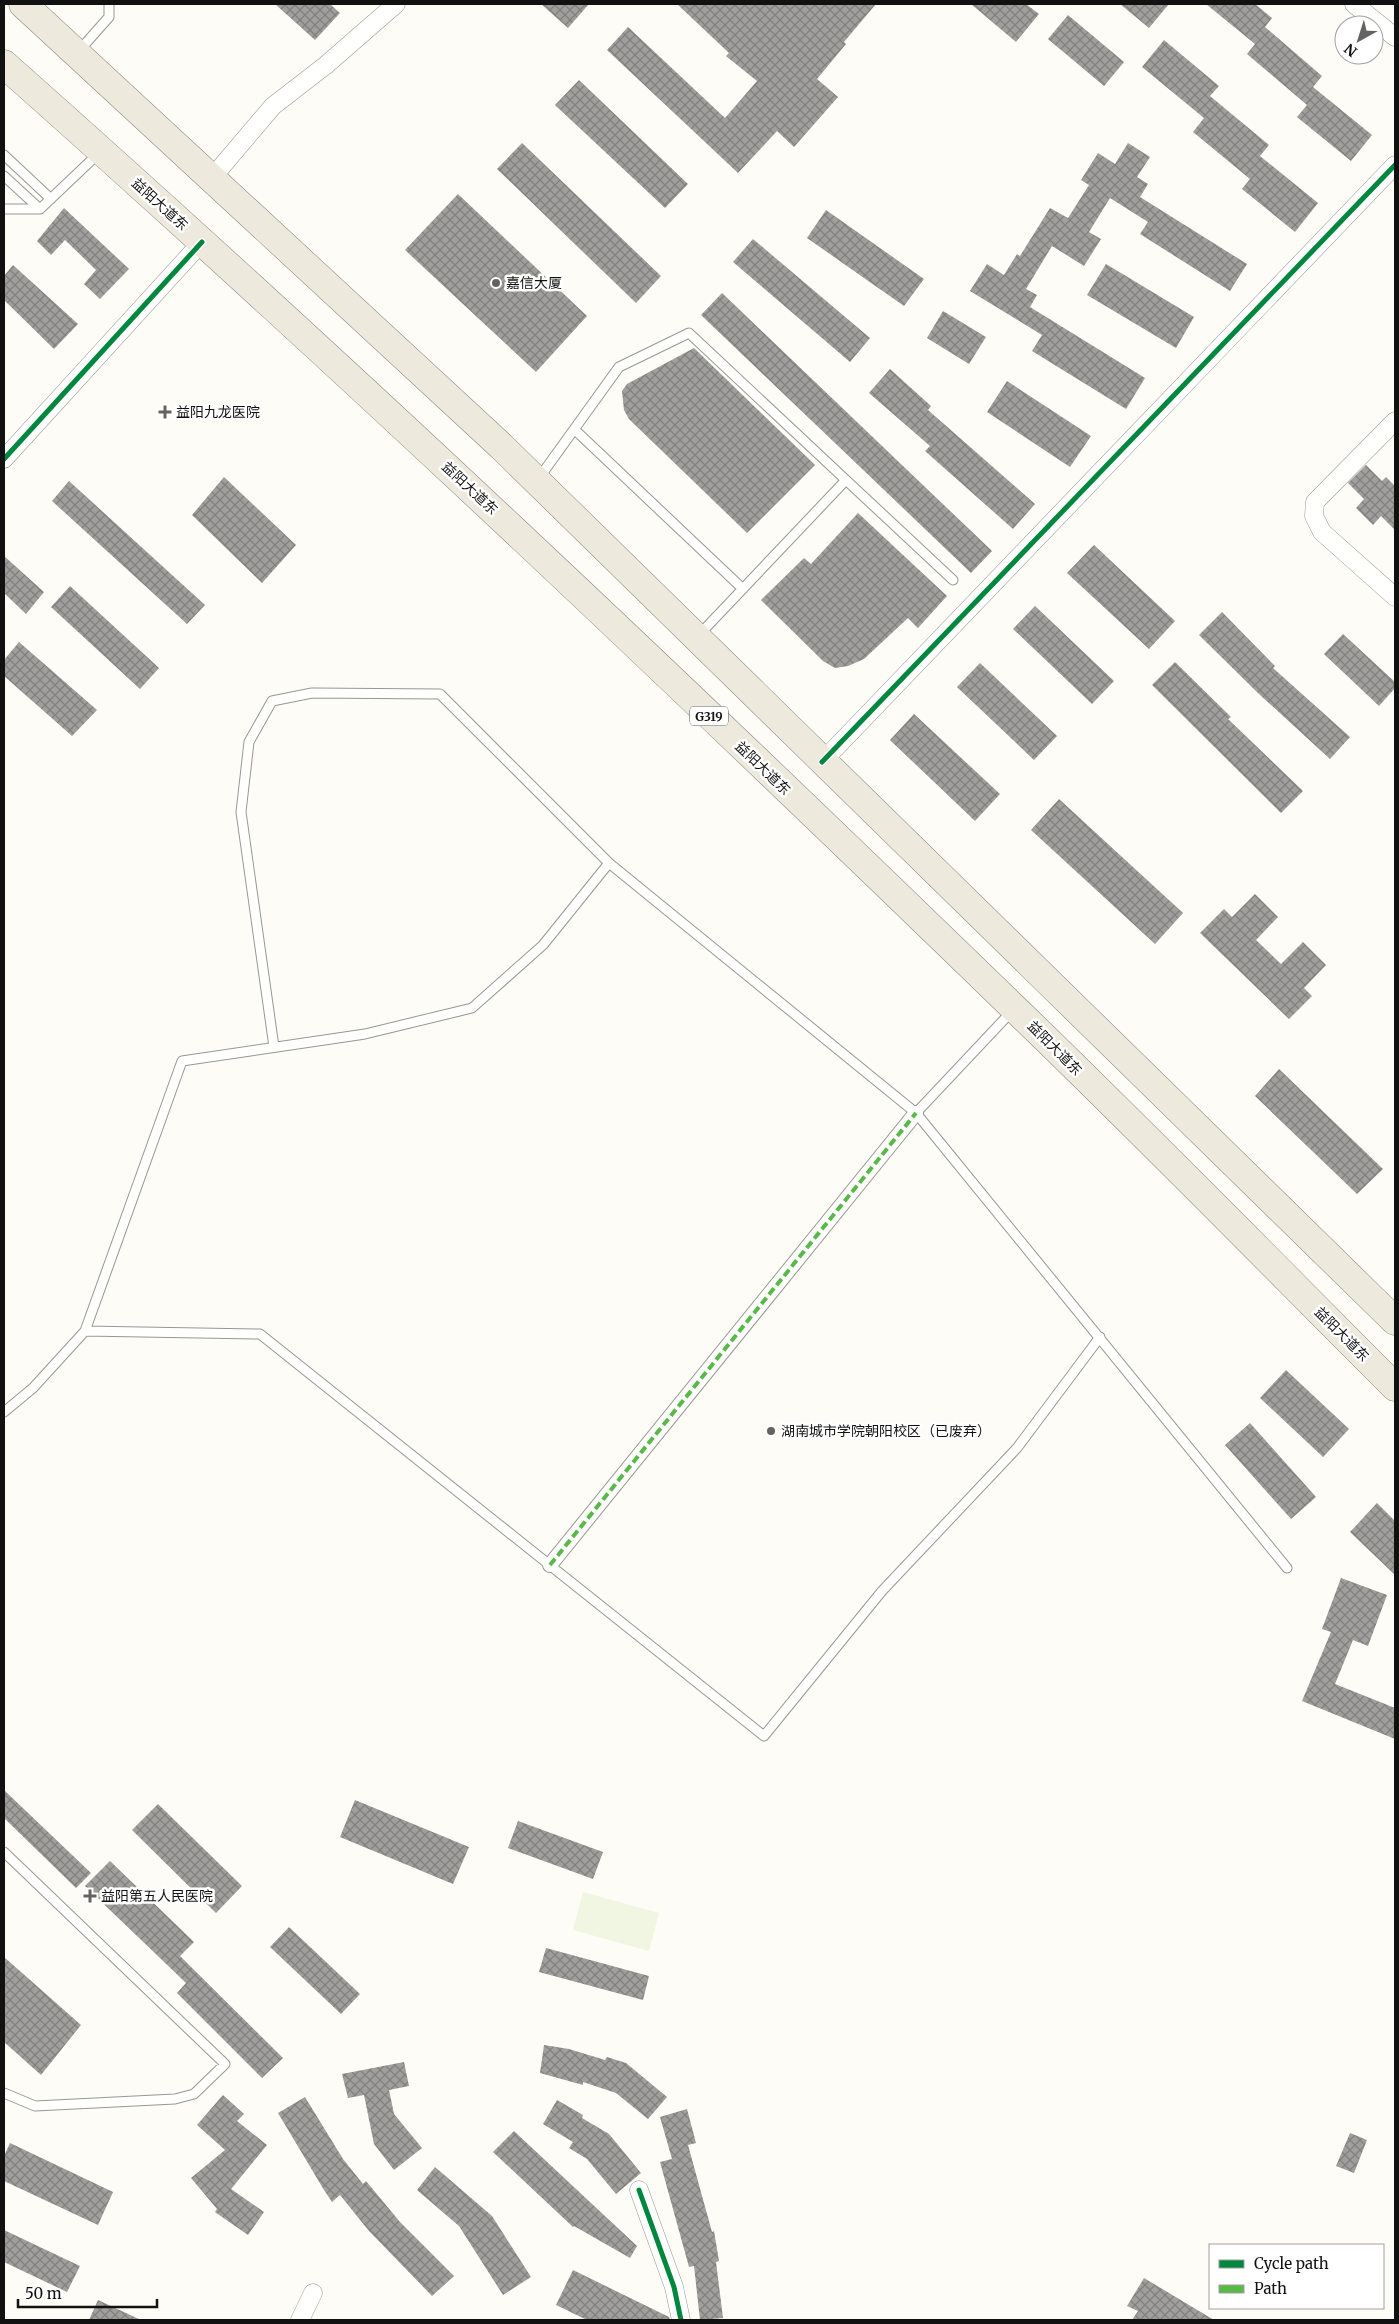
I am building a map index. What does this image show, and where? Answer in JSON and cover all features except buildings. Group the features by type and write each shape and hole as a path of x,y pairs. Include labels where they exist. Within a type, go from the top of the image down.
{"main road":[{"path":"23,4 536,480 1395,1321"},
{"name":"益阳大道东","path":"4,64 465,482 1015,1008 1395,1387"}],"street":[{"path":"211,179 273,106 326,65 396,4"},
{"path":"1354,4 1395,37"},
{"path":"822,762 1395,165"},
{"path":"4,459 202,242"},
{"path":"1395,421 1315,502 1314,516 1322,532 1395,597"},
{"path":"550,1565 916,1113"},
{"path":"639,2190 674,2287 681,2320"},
{"path":"300,2320 313,2293"}],"lane":[{"path":"76,54 109,17 109,4"},
{"path":"4,208 40,209 102,151"},
{"path":"4,156 51,199"},
{"path":"4,176 40,209"},
{"path":"536,480 575,430 619,367 689,333 953,580"},
{"path":"575,430 743,589"},
{"path":"696,638 846,480"},
{"path":"274,1047 241,812 249,742 272,701 312,693 440,694 609,863 916,1113 1287,1568"},
{"path":"4,1412 33,1388 85,1331 182,1061 365,1034 472,1008 543,945 609,863"},
{"path":"916,1113 1015,1008"},
{"path":"85,1331 260,1334 764,1736 882,1591 1016,1448 1100,1337"},
{"path":"4,1852 225,2064 194,2094 175,2099 35,2106 4,2094"}],"green space":[{"path":"583,1892 659,1913 649,1951 573,1930"}],"marked path":[{"path":"550,1565 916,1113"}],"cycle path":[{"path":"822,762 1395,165"},
{"path":"4,459 202,242"},
{"path":"639,2190 674,2287 681,2320"}],"place":[{"name":"嘉信大厦","path":"496,283"},
{"name":"益阳九龙医院","path":"165,412"},
{"name":"湖南城市学院朝阳校区（已废弃）","path":"771,1431"},
{"name":"益阳第五人民医院","path":"90,1896"}]}
